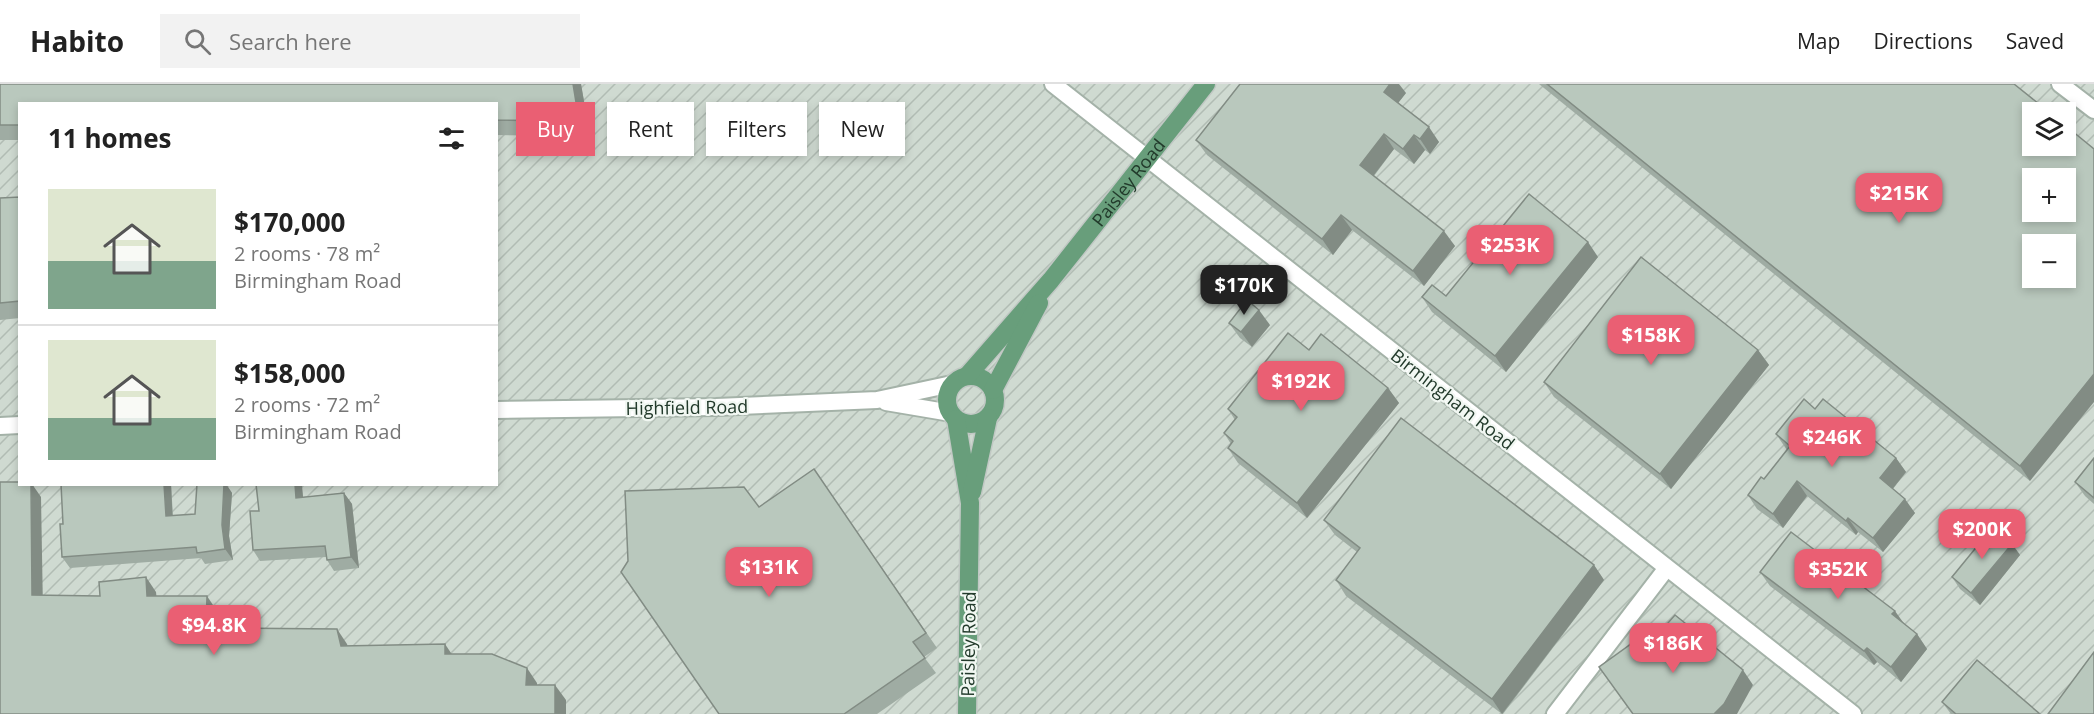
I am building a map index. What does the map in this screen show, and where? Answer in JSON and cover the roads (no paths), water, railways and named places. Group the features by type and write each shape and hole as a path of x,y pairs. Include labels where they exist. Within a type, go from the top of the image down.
{"main road":[{"name":"Paisley Road","path":"959,380 1051,280 1206,84"},
{"name":"Paisley Road","path":"993,390 1051,280"},
{"path":"982,378 993,390 996,402 988,418 975,424 962,423 953,416 946,399 959,380 982,378"},
{"name":"Paisley Road","path":"953,416 970,503"},
{"name":"Paisley Road","path":"967,714 970,503 988,418"}],"street":[{"name":"Birmingham Road","path":"1053,84 1853,714"},
{"path":"2060,84 2094,110"},
{"name":"Highfield Road","path":"498,411 716,407 877,400 959,380"},
{"name":"Highfield Road","path":"877,400 953,416"},
{"path":"0,426 18,425"},
{"path":"1555,714 1666,569"}]}
